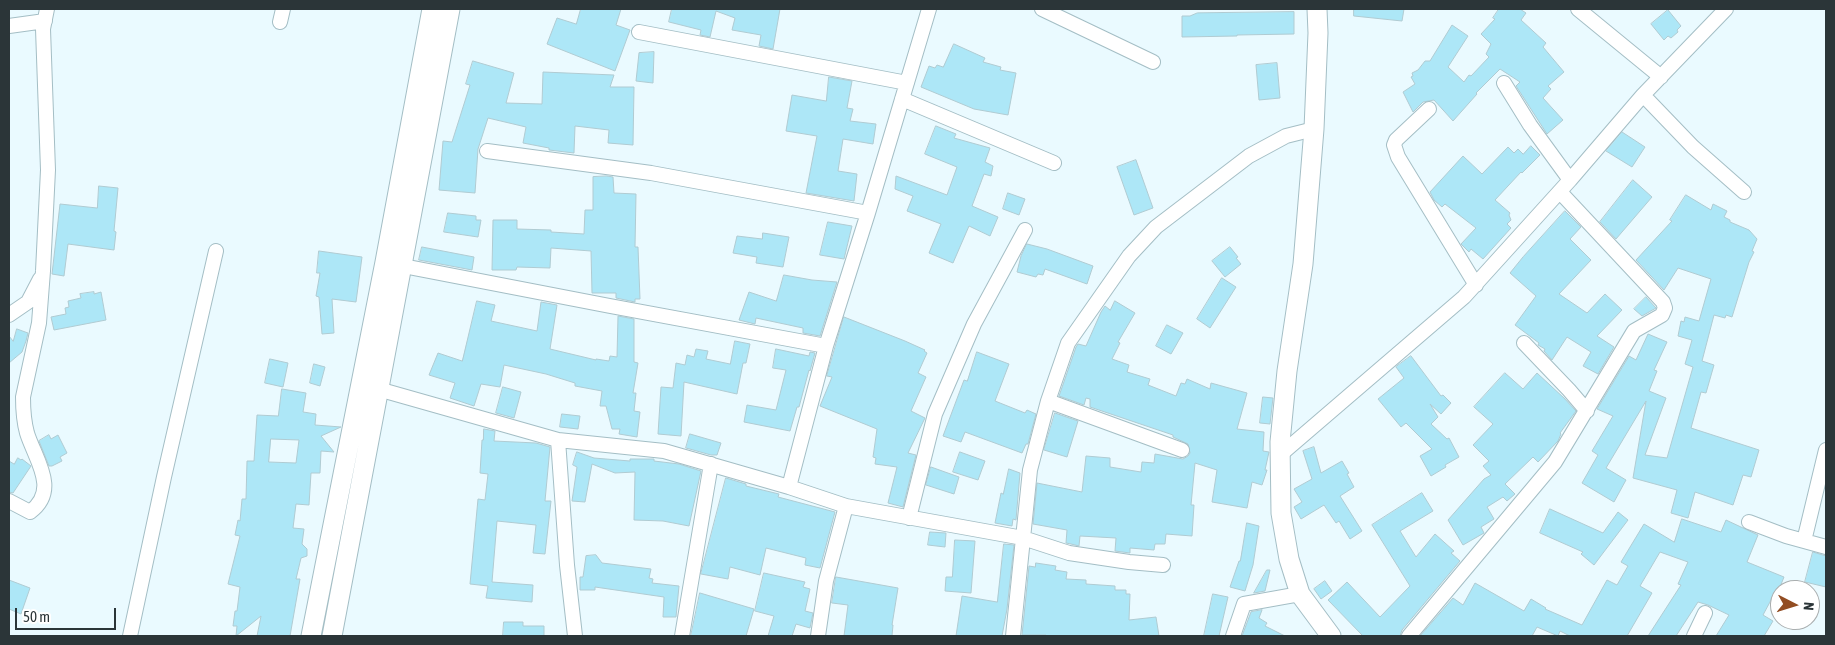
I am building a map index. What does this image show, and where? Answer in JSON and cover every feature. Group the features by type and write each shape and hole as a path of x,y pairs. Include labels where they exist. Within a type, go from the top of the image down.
{"main road":[{"path":"312,636 432,9"},
{"path":"332,636 450,9"},
{"path":"1317,9 1318,33 1314,129 1303,264 1287,371 1280,455 1280,513 1289,559 1300,594 1331,636"}],"street":[{"path":"789,487 826,346 929,9"},
{"path":"1042,9 1153,62"},
{"path":"1578,9 1661,77"},
{"path":"1280,455 1464,297 1560,192 1643,95 1726,9"},
{"path":"9,26 46,15 43,29 48,170 39,323 23,397 27,434 41,465 44,486 38,506 30,512 9,501"},
{"path":"639,32 907,83"},
{"path":"1504,83 1530,125 1570,180"},
{"path":"1643,95 1744,192"},
{"path":"902,100 1054,162"},
{"path":"1429,109 1396,140 1394,145 1398,156 1476,284"},
{"path":"1013,636 1030,470 1048,401 1068,343 1128,256 1156,227 1249,156 1286,136 1314,129"},
{"path":"487,150 651,173 868,213"},
{"path":"1409,636 1556,462 1634,331 1662,315 1666,308 1663,302 1560,192"},
{"path":"909,518 935,414 974,324 1025,230"},
{"path":"130,636 216,251"},
{"path":"403,266 826,346"},
{"path":"9,315 28,302 43,272"},
{"path":"1524,343 1587,411"},
{"path":"378,389 558,440 664,451 789,487 846,506 1023,538 1069,553 1163,565"},
{"path":"1048,401 1182,450"},
{"path":"558,440 567,565 575,636"},
{"path":"1804,541 1826,450"},
{"path":"682,636 711,464"},
{"path":"818,636 826,581 846,506"},
{"path":"1749,522 1786,536 1826,547"},
{"path":"1233,636 1244,604 1300,594"},
{"path":"1694,636 1705,613"}],"building":[{"path":"581,9 621,9 616,25 630,30 615,71 547,44 557,18 576,24"},
{"path":"672,9 780,9 773,49 759,46 761,35 732,30 735,18 716,11 710,37 700,35 701,30 669,22"},
{"path":"1354,9 1404,9 1402,21 1354,16"},
{"path":"1499,9 1520,9 1526,13 1521,20 1546,43 1543,47 1564,72 1548,86 1551,89 1543,98 1563,120 1547,134 1516,86 1520,82 1500,69 1476,93 1453,121 1434,100 1423,102 1413,112 1403,92 1415,84 1411,77 1413,76 1412,73 1418,70 1425,61 1430,61 1452,25 1468,36 1448,67 1464,82 1489,57 1486,54 1491,44 1481,34 1495,19 1493,18"},
{"path":"1668,10 1681,26 1677,30 1678,32 1671,38 1668,36 1664,40 1651,24"},
{"path":"1294,12 1294,34 1182,37 1182,16 1190,16 1197,13"},
{"path":"954,44 985,58 983,62 1001,67 1000,70 1016,73 1008,115 974,109 921,87 929,66 935,68 937,65 943,67"},
{"path":"654,52 653,83 636,81 639,53"},
{"path":"473,61 514,73 506,103 542,104 543,72 614,75 610,87 634,87 633,145 608,143 609,130 575,126 574,153 549,150 549,148 523,143 526,127 488,118 478,149 475,193 439,190 443,141 452,142 470,85 466,84"},
{"path":"1277,63 1280,98 1259,100 1256,65"},
{"path":"829,77 852,81 847,108 853,109 850,121 876,124 873,144 843,139 838,171 857,174 854,201 806,193 817,136 786,131 792,95 826,101"},
{"path":"936,126 956,134 954,138 990,148 985,162 993,166 991,176 984,174 972,206 998,217 990,236 969,226 953,263 929,253 941,224 907,211 913,196 895,189 896,176 947,195 957,167 925,154"},
{"path":"1622,132 1645,147 1632,167 1606,151"},
{"path":"1531,146 1540,155 1495,200 1510,213 1511,220 1507,224 1511,228 1483,259 1471,249 1469,252 1461,244 1476,228 1445,204 1442,207 1434,200 1430,192 1463,156 1482,174 1508,147 1514,153 1518,149 1523,154"},
{"path":"1136,160 1153,208 1134,215 1117,167"},
{"path":"593,177 613,177 614,193 636,194 635,247 638,247 640,299 635,299 635,302 616,298 616,293 592,293 591,251 551,248 550,268 517,267 516,270 492,270 493,220 517,220 517,229 551,230 551,232 584,234 585,210 593,210"},
{"path":"1633,180 1652,197 1616,239 1600,222"},
{"path":"99,186 118,188 114,250 68,244 64,276 52,274 60,204 97,208"},
{"path":"1008,193 1025,199 1019,215 1003,209"},
{"path":"1686,195 1711,210 1713,204 1727,211 1724,217 1730,220 1730,222 1749,230 1757,239 1732,317 1726,315 1725,318 1714,315 1702,361 1714,365 1706,393 1701,392 1691,428 1759,450 1751,477 1743,475 1733,505 1695,492 1688,518 1671,513 1677,490 1633,478 1646,401 1606,468 1626,480 1614,502 1582,483 1598,455 1592,451 1613,416 1597,409 1629,356 1636,360 1648,334 1667,342 1654,370 1657,371 1649,391 1666,398 1645,455 1667,458 1693,367 1685,364 1692,340 1678,336 1681,321 1684,322 1685,317 1699,321 1711,279 1678,268 1664,290 1636,260 1672,221 1670,220"},
{"path":"1565,211 1581,227 1570,239 1591,260 1559,294 1587,313 1605,294 1622,310 1597,336 1614,347 1598,374 1583,366 1591,352 1567,337 1552,360 1544,351 1545,349 1538,345 1539,343 1515,325 1536,296 1510,273"},
{"path":"448,213 476,216 476,220 481,220 478,237 444,232"},
{"path":"828,222 852,226 844,259 820,255"},
{"path":"763,233 789,237 783,267 756,263 757,257 733,253 737,236 762,239"},
{"path":"1027,244 1047,249 1093,266 1087,284 1045,269 1043,275 1038,274 1036,277 1017,272 1021,256"},
{"path":"422,247 474,257 472,270 419,260"},
{"path":"1230,247 1241,264 1225,277 1212,261"},
{"path":"319,251 362,257 356,302 332,299 334,333 322,334 319,297 316,296 320,273 317,273"},
{"path":"784,275 837,282 820,336 803,333 803,328 756,318 755,324 739,320 749,292 776,301"},
{"path":"1222,278 1236,287 1210,328 1197,319"},
{"path":"94,292 94,294 101,292 106,320 54,330 51,317 66,314 65,308 69,307 68,301 81,298 80,294"},
{"path":"1646,297 1656,308 1642,316 1634,309"},
{"path":"477,301 495,305 491,321 537,331 541,302 557,305 550,349 596,360 609,361 610,356 617,357 618,316 634,319 634,362 638,363 633,393 636,393 634,411 640,412 637,437 619,434 620,429 612,429 606,406 600,406 602,391 575,386 575,383 546,374 504,365 500,387 481,384 474,406 450,398 455,383 429,375 438,353 462,361"},
{"path":"1115,301 1135,313 1118,342 1120,343 1112,359 1129,365 1127,372 1150,379 1148,385 1176,396 1181,383 1185,384 1187,379 1210,389 1211,383 1247,393 1237,429 1264,432 1263,451 1269,452 1265,470 1267,470 1262,485 1252,482 1247,508 1212,502 1217,470 1195,463 1191,505 1194,505 1192,536 1166,534 1165,544 1155,544 1154,550 1130,548 1130,553 1115,551 1116,538 1080,536 1079,546 1066,543 1067,530 1033,524 1037,483 1082,492 1086,456 1110,458 1110,467 1141,472 1142,462 1154,463 1155,454 1183,459 1190,453 1188,444 1173,437 1173,435 1090,407 1090,399 1086,398 1084,405 1059,396 1076,347 1078,344 1086,346 1101,312 1105,306 1110,310"},
{"path":"844,317 905,341 925,350 927,353 918,373 926,377 911,411 925,418 908,453 916,455 903,507 888,503 897,467 875,464 876,458 873,457 877,429 820,406 832,377 827,376"},
{"path":"1167,325 1183,333 1171,354 1156,346"},
{"path":"17,329 28,333 22,352 9,363 9,336 13,341"},
{"path":"735,341 750,344 746,363 743,363 737,394 684,382 681,436 658,434 661,387 673,388 676,363 685,365 687,355 694,357 696,349 708,351 706,359 730,364"},
{"path":"776,349 809,356 810,352 815,353 790,431 744,422 747,405 776,410 786,370 773,368"},
{"path":"977,352 1009,364 995,401 1025,413 1027,410 1036,414 1028,444 1026,444 1022,453 965,432 961,442 943,436 964,380 967,381"},
{"path":"1411,356 1441,396 1443,395 1451,403 1441,414 1430,404 1438,417 1431,424 1447,439 1449,438 1459,457 1431,476 1420,456 1432,449 1406,423 1401,427 1378,399 1404,378 1396,367"},
{"path":"270,359 288,363 283,387 265,383"},
{"path":"314,364 325,367 320,386 310,383"},
{"path":"1505,373 1523,389 1537,373 1576,411 1560,433 1558,441 1538,462 1533,457 1505,484 1515,494 1507,501 1503,497 1487,507 1494,519 1481,527 1484,533 1463,545 1448,520 1484,479 1491,475 1483,466 1489,461 1473,445 1493,424 1474,407"},
{"path":"503,387 521,392 514,418 496,413"},
{"path":"282,389 306,393 303,412 316,414 315,425 341,427 321,436 334,452 321,451 320,473 311,473 309,505 296,504 293,528 304,529 302,544 307,549 307,556 301,558 296,579 300,579 290,636 257,636 261,616 236,636 237,626 233,626 240,587 228,584 240,536 235,535 238,520 240,521 242,499 246,499 247,461 254,461 257,415 278,416","holes":["271,439 299,440 296,463 269,462"]},
{"path":"1263,397 1273,398 1270,424 1260,423"},
{"path":"1055,413 1078,421 1067,457 1044,450"},
{"path":"562,414 580,416 578,429 560,427"},
{"path":"484,429 495,431 494,441 536,443 550,447 545,501 551,501 545,554 533,553 536,525 497,521 492,582 533,585 532,602 486,598 488,586 470,584 478,499 485,500 488,474 480,473"},
{"path":"690,434 721,443 717,455 686,448"},
{"path":"49,435 51,439 58,435 67,453 60,457 62,461 52,466 49,466 39,441"},
{"path":"1314,447 1321,473 1342,461 1349,473 1347,474 1354,487 1340,496 1362,531 1350,539 1339,521 1336,523 1324,505 1301,519 1294,507 1302,502 1294,489 1312,479 1303,451"},
{"path":"577,452 594,458 630,461 630,459 654,459 654,461 679,464 701,471 689,526 663,521 634,520 635,472 615,473 592,464 585,502 572,501 577,467 573,465"},
{"path":"960,452 985,461 978,480 953,472"},
{"path":"18,458 31,466 13,493 9,492 9,461 14,464"},
{"path":"931,467 959,477 954,494 926,485"},
{"path":"1009,469 1020,473 1016,520 1013,519 1012,526 995,523 1001,493 1003,494"},
{"path":"726,478 746,484 746,486 779,494 778,497 835,512 820,568 805,565 806,558 766,548 760,575 730,567 728,579 701,574"},
{"path":"1422,493 1433,511 1400,531 1416,557 1435,534 1454,551 1451,553 1460,561 1402,630 1400,636 1363,636 1328,600 1347,582 1380,617 1410,586 1372,525"},
{"path":"1550,509 1603,533 1618,512 1628,520 1594,565 1581,554 1583,552 1540,533"},
{"path":"1682,519 1721,532 1726,520 1758,535 1747,562 1784,577 1783,580 1770,580 1770,602 1763,615 1770,619 1770,626 1764,636 1716,636 1729,615 1698,602 1676,636 1648,636 1681,585 1678,584 1688,562 1660,552 1640,586 1652,593 1627,636 1570,636 1560,631 1558,636 1537,627 1532,636 1420,636 1453,598 1463,605 1475,583 1524,611 1531,599 1545,609 1582,625 1607,580 1617,585 1628,566 1621,562 1644,524 1674,542"},
{"path":"1247,523 1259,526 1253,565 1245,591 1230,587 1240,561"},
{"path":"930,532 946,533 945,547 928,545"},
{"path":"955,540 975,541 971,593 945,591 946,577 952,577"},
{"path":"1004,544 1014,545 1002,636 956,636 962,596 997,602"},
{"path":"1813,552 1826,556 1826,587 1820,586 1820,580 1806,580"},
{"path":"596,555 602,563 651,569 649,578 653,579 652,583 679,586 676,617 663,617 664,597 595,587 595,590 580,590 580,577 583,577 586,556"},
{"path":"1036,563 1056,566 1055,570 1067,572 1066,579 1086,580 1086,584 1115,586 1115,590 1126,590 1126,594 1130,594 1129,620 1156,617 1159,636 1022,635 1029,566 1035,567"},
{"path":"1267,570 1270,570 1265,591 1254,593"},
{"path":"764,573 805,582 803,587 810,589 805,611 813,613 810,628 796,624 792,636 768,636 774,616 755,611"},
{"path":"836,577 898,588 892,636 844,636 848,605 832,603"},
{"path":"9,580 30,588 21,614 9,609"},
{"path":"1325,581 1332,591 1321,599 1314,589"},
{"path":"700,593 754,609 746,636 691,636"},
{"path":"1213,594 1228,597 1219,636 1204,636"},
{"path":"1262,610 1259,618 1267,623 1265,626 1285,636 1242,636 1251,612"},
{"path":"504,622 523,622 523,626 544,626 544,636 503,636"}]}
